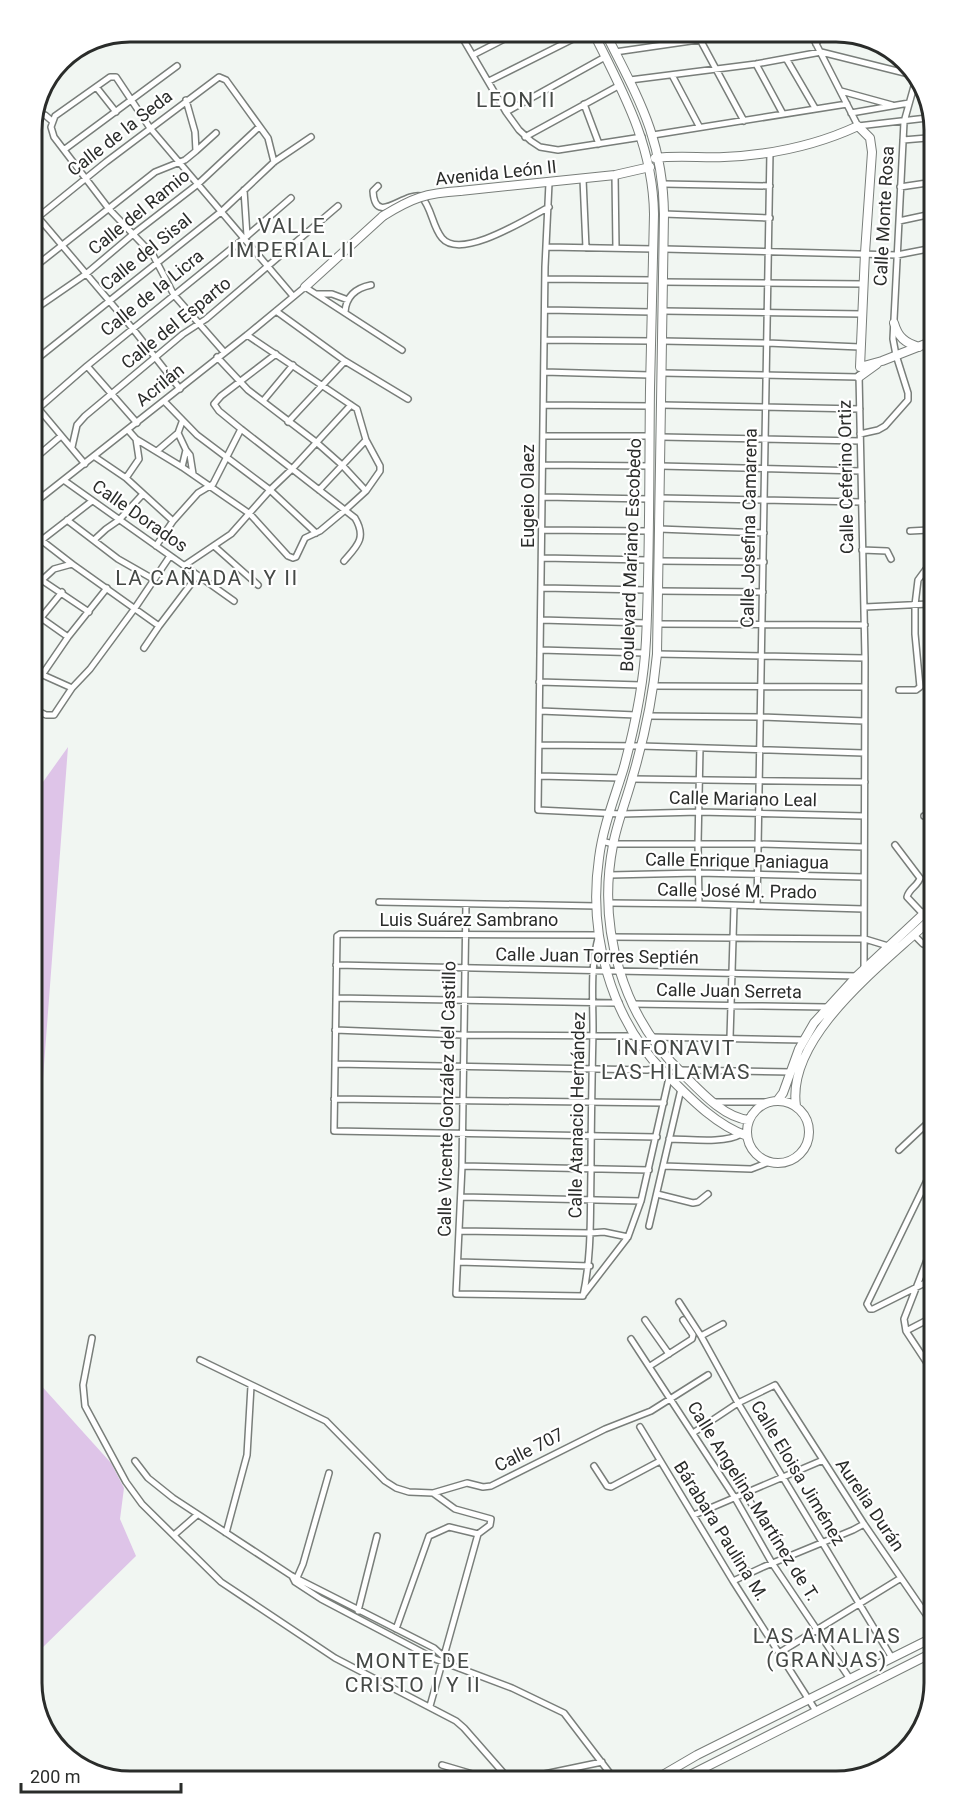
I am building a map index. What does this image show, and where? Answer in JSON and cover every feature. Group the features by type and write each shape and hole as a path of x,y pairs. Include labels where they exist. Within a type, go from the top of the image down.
{"main road":[{"path":"670,1771 697,1755 924,1642"},
{"path":"698,1771 924,1657"}],"street":[{"path":"465,42 506,112 525,137 540,147 553,150 642,137"},
{"path":"472,55 498,42"},
{"path":"489,81 567,42"},
{"name":"Boulevard Mariano Escobedo","path":"598,42 620,85 642,137 654,195 645,653 636,715 602,841 598,868 599,934 607,972 619,1003 636,1036 669,1078 726,1125 744,1135"},
{"name":"Boulevard Mariano Escobedo","path":"610,42 638,94 654,135 664,184 657,654 648,716 633,779 613,844 608,903 612,937 620,972 632,1004 660,1052 715,1102 740,1119 749,1120"},
{"path":"615,52 686,42"},
{"path":"701,42 744,121"},
{"name":"Calle Ceferino Ortiz","path":"816,44 858,126 870,138 872,144 859,378 865,607 865,939 860,973"},
{"path":"630,80 787,60 821,52 902,72"},
{"path":"506,112 605,57"},
{"path":"787,60 815,108"},
{"path":"756,64 783,114"},
{"path":"65,149 177,66"},
{"path":"672,75 699,126"},
{"path":"224,352 174,295 149,250 109,209 52,134 52,121 59,113 113,76 117,79 150,128 246,237 293,296"},
{"name":"Calle de la Seda","path":"42,214 186,100 221,76 228,82 259,127"},
{"path":"525,137 620,85"},
{"path":"98,88 116,112"},
{"name":"Calle Monte Rosa","path":"860,434 885,426 908,400 908,393 896,355 894,323 904,122 913,89"},
{"path":"841,91 893,105"},
{"path":"186,100 195,132 196,151"},
{"path":"851,112 909,103"},
{"path":"584,104 599,144"},
{"path":"654,135 847,104"},
{"path":"44,115 52,121"},
{"path":"858,126 923,119"},
{"name":"Avenida León II","path":"305,286 383,216 408,201 433,193 615,175 659,157 724,157 770,152 812,145 858,126"},
{"path":"259,127 271,144 274,162"},
{"name":"Calle del Ramio","path":"42,304 86,274 198,184 259,127"},
{"path":"42,261 156,172 181,163 216,133"},
{"name":"Calle del Sisal","path":"42,355 222,211 274,162 310,137"},
{"path":"903,140 924,138"},
{"name":"Calle Josefina Camarena","path":"758,906 770,152"},
{"path":"615,175 616,248"},
{"path":"583,179 586,248"},
{"name":"Eugeio Olaez","path":"549,183 538,810 609,813"},
{"path":"900,187 924,183"},
{"path":"664,184 770,186"},
{"path":"378,186 373,191 373,198 375,204 381,208 388,208 406,198 420,195 426,201 441,237 451,245 458,246 487,238 549,207"},
{"path":"244,190 246,237"},
{"name":"Calle de la Licra","path":"42,405 291,198"},
{"name":"Calle del Esparto","path":"72,447 80,421 183,334 201,324 338,206"},
{"path":"664,214 770,218"},
{"path":"238,229 245,216"},
{"path":"899,221 924,216"},
{"path":"42,222 133,329 180,389"},
{"path":"547,247 654,249"},
{"path":"664,249 897,255 924,250"},
{"path":"546,279 652,280"},
{"path":"663,282 863,284"},
{"path":"345,312 348,300 357,290 371,285"},
{"path":"305,286 402,351"},
{"name":"Acrilán","path":"42,498 180,389 305,286"},
{"path":"317,294 332,294 348,300"},
{"path":"546,310 652,312"},
{"path":"276,311 345,361 408,399"},
{"path":"663,311 862,315"},
{"path":"894,323 900,338 919,347"},
{"path":"128,430 136,439 193,474 250,514 290,557 296,557 305,538 320,531 344,511 366,490 380,471 366,440 359,414 351,405 247,335"},
{"path":"545,340 651,346 662,350"},
{"path":"662,341 860,347"},
{"path":"860,367 924,345"},
{"path":"276,354 221,396 214,404 241,429 355,518 361,532 358,543 344,561"},
{"path":"217,357 240,382 316,442 366,490"},
{"path":"288,422 345,361"},
{"path":"662,373 859,378 882,361"},
{"path":"263,401 293,365"},
{"path":"87,366 136,423"},
{"path":"544,372 651,375"},
{"path":"164,401 182,422 270,490 316,533"},
{"path":"185,566 231,534 351,405"},
{"path":"544,405 650,406"},
{"path":"661,405 860,409"},
{"path":"42,413 86,464"},
{"path":"158,451 178,433 182,422"},
{"path":"156,546 173,521 198,494 211,486 241,429"},
{"path":"178,433 190,455 193,474"},
{"path":"42,452 61,436"},
{"path":"543,436 650,436"},
{"path":"661,437 860,441"},
{"path":"126,478 139,459 136,439"},
{"path":"319,490 366,440"},
{"path":"182,467 186,450"},
{"path":"95,457 126,478 173,521"},
{"path":"543,465 650,466"},
{"path":"660,466 861,471"},
{"name":"Calle Dorados","path":"65,481 234,601"},
{"path":"94,540 119,520 143,494"},
{"path":"544,497 649,499"},
{"path":"660,498 862,502"},
{"path":"42,539 92,501"},
{"path":"68,520 118,559 153,579"},
{"path":"659,529 764,533"},
{"path":"543,530 648,531"},
{"path":"910,531 924,530"},
{"path":"42,541 159,626"},
{"path":"213,546 258,585"},
{"path":"862,550 888,551 891,559"},
{"path":"42,712 52,716 135,608 170,556"},
{"path":"542,558 648,560"},
{"path":"658,561 764,562"},
{"path":"72,564 54,569 42,580 89,612"},
{"path":"899,690 916,690 920,687 915,605 918,580 924,572"},
{"path":"144,648 197,576"},
{"path":"72,688 42,675 68,637 107,588"},
{"path":"542,588 647,590"},
{"path":"658,591 763,592"},
{"path":"42,617 62,592"},
{"path":"865,607 924,604"},
{"path":"42,620 68,637"},
{"path":"541,620 646,623"},
{"path":"658,624 865,625"},
{"path":"540,650 645,653"},
{"path":"657,654 865,658"},
{"path":"539,682 641,685"},
{"path":"653,686 865,687"},
{"path":"540,711 636,715"},
{"path":"648,716 864,721"},
{"path":"539,745 864,753"},
{"path":"699,904 700,748"},
{"path":"539,776 620,778"},
{"path":"633,779 864,782"},
{"name":"Calle Mariano Leal","path":"609,813 699,812 864,816"},
{"path":"602,841 613,844 698,843 864,847"},
{"path":"895,845 919,876 920,880 909,891 907,897 924,914"},
{"name":"Calle Enrique Paniagua","path":"610,875 698,873 864,878"},
{"path":"379,902 597,906"},
{"name":"Calle José M. Prado","path":"608,903 864,909"},
{"name":"Calle Vicente González del Castillo","path":"466,904 462,1166 456,1294 583,1296"},
{"path":"730,1038 734,906"},
{"path":"769,1162 754,1152 744,1135 749,1120 760,1107 773,1102 783,1093 804,1040 826,1007 888,945 924,919"},
{"path":"796,1106 795,1092 803,1063 825,1021 842,1002 914,935 924,921"},
{"name":"Luis Suárez Sambrano","path":"336,965 339,934 465,936 599,934"},
{"name":"Calle Atanacio Hernández","path":"583,1296 590,1266 593,971 599,934"},
{"path":"914,935 924,944"},
{"path":"612,937 865,939 888,945"},
{"path":"336,965 333,1129 336,1132 657,1137"},
{"name":"Calle Juan Torres Septién","path":"336,965 732,974 860,973"},
{"path":"336,998 619,1003"},
{"name":"Calle Juan Serreta","path":"632,1004 826,1007"},
{"path":"335,1030 463,1035 636,1036"},
{"path":"650,1037 804,1040"},
{"path":"334,1064 647,1070 660,1068"},
{"path":"678,1070 791,1072"},
{"path":"583,1296 628,1237 641,1202 669,1078"},
{"path":"649,1226 681,1089"},
{"path":"334,1099 664,1103"},
{"path":"663,1166 751,1170 769,1162 787,1162 801,1152 806,1145 809,1137 807,1120 796,1106 786,1102 715,1102"},
{"path":"898,1150 924,1126"},
{"path":"669,1139 724,1139 744,1135"},
{"path":"462,1166 649,1170"},
{"path":"924,1186 867,1301 870,1309 924,1284"},
{"path":"657,1194 693,1203 708,1194"},
{"path":"461,1197 641,1202"},
{"path":"459,1231 604,1232 628,1237"},
{"path":"458,1262 590,1266"},
{"path":"924,1267 904,1315 906,1331 924,1360"},
{"name":"Calle Eloisa Jiménez","path":"679,1302 892,1658"},
{"path":"645,1320 669,1354"},
{"path":"650,1366 693,1337 683,1320"},
{"path":"906,1331 924,1322"},
{"path":"701,1336 723,1324"},
{"path":"92,1338 83,1385 85,1406 126,1482 142,1504 221,1582 335,1658 456,1721 501,1771"},
{"name":"Calle Angelina Martínez de T.","path":"631,1339 735,1498 772,1563 850,1679"},
{"path":"200,1360 326,1421 390,1485 409,1492 433,1493 455,1509 491,1519 490,1525 478,1534 430,1706"},
{"name":"Calle 707","path":"433,1493 467,1483 483,1487 491,1486 605,1429 637,1417 671,1399 708,1375"},
{"name":"Aurelia Durán","path":"738,1403 775,1385 864,1524 924,1611"},
{"path":"226,1533 247,1455 251,1386"},
{"path":"693,1433 738,1403"},
{"name":"Bárabara Paulina M.","path":"640,1427 733,1581 816,1711"},
{"path":"694,1515 823,1460"},
{"path":"135,1461 148,1479 321,1599 369,1620 450,1664 512,1688 564,1713 608,1771"},
{"path":"594,1466 610,1487 660,1461"},
{"path":"295,1579 329,1473"},
{"path":"745,1493 763,1522"},
{"path":"174,1535 197,1515"},
{"path":"733,1581 864,1524"},
{"path":"396,1629 428,1539 433,1533 449,1527 478,1534"},
{"path":"358,1611 377,1536"},
{"path":"737,1555 748,1573"},
{"path":"779,1653 901,1578"},
{"path":"295,1579 358,1611 369,1620 396,1629 434,1648 443,1659"},
{"path":"559,1771 602,1762"},
{"path":"442,1765 462,1771"}],"shaded area":[{"path":"68,747 42,1092 42,783"},
{"path":"42,1386 111,1463 124,1488 120,1519 136,1556 42,1648"}],"district":[{"name":"LEON II","path":"516,100"},
{"name":"VALLE IMPERIAL II","path":"292,238"},
{"name":"LA CAÑADA I Y II","path":"207,578"},
{"name":"INFONAVIT LAS HILAMAS","path":"676,1060"},
{"name":"LAS AMALIAS (GRANJAS)","path":"827,1648"},
{"name":"MONTE DE CRISTO I Y II","path":"413,1673"}]}
